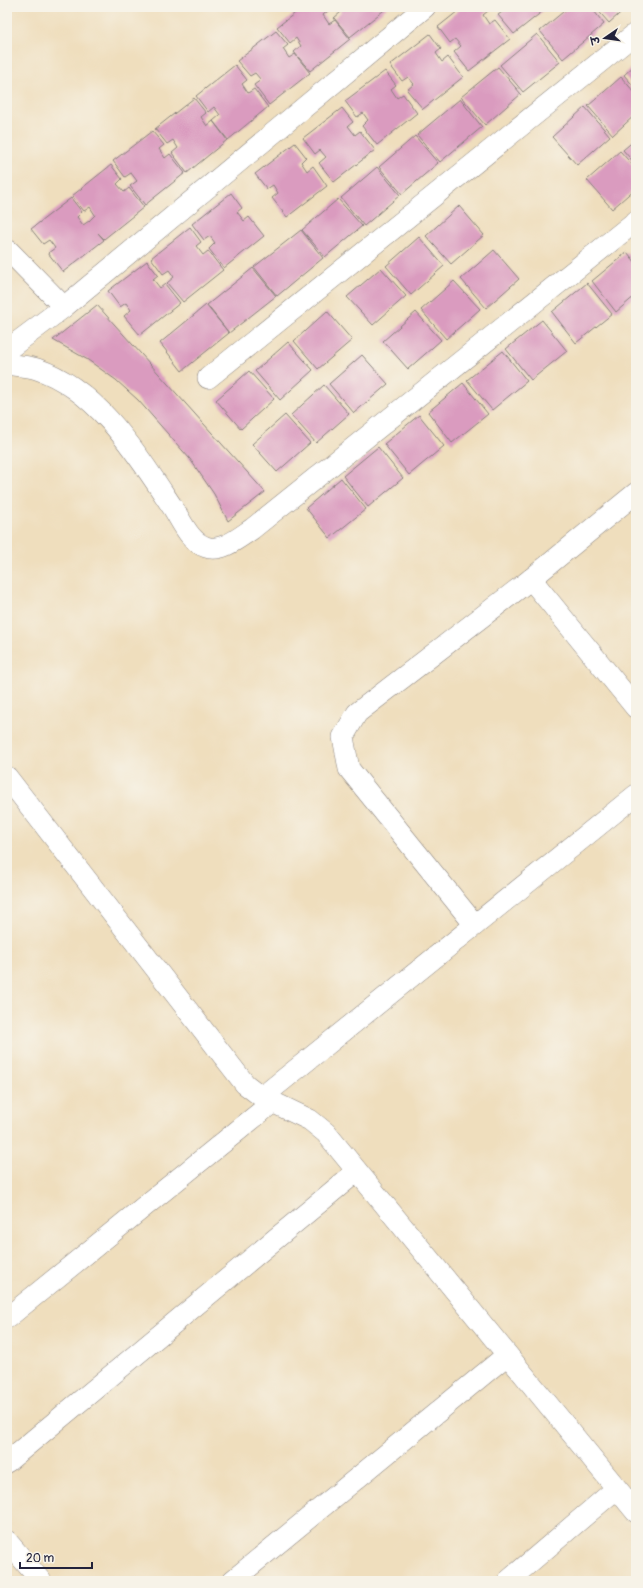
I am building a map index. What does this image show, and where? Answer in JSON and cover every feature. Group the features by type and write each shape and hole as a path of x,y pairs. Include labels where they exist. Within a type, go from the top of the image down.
{"street":[{"path":"7,350 64,307 425,7"},
{"path":"208,378 636,33"},
{"path":"7,364 37,368 71,385 108,417 155,481 195,542 207,548 226,546 252,529 636,221"},
{"path":"9,251 64,307"},
{"path":"475,925 349,769 343,737 357,713 531,579 636,493"},
{"path":"531,579 636,708"},
{"path":"7,777 245,1084 267,1100 310,1120 326,1133 356,1172 636,1512"},
{"path":"7,1318 267,1100 354,1022 636,795"},
{"path":"7,1462 356,1172"},
{"path":"232,1581 507,1355"},
{"path":"508,1581 616,1489"},
{"path":"7,1541 41,1581"}],"building":[{"path":"303,7 325,7 328,11 323,15 329,24 335,20 350,39 310,71 294,52 301,46 296,38 290,43 277,27"},
{"path":"338,7 388,7 350,37 334,18 341,12"},
{"path":"463,7 485,7 488,11 483,15 489,24 495,20 510,39 469,71 454,52 461,46 455,39 450,43 438,27"},
{"path":"503,7 548,7 514,34 498,15 505,10"},
{"path":"569,7 591,7 604,24 563,59 540,31"},
{"path":"595,7 627,7 609,23"},
{"path":"276,31 288,45 283,49 289,58 295,54 310,73 269,105 254,85 261,80 255,73 250,76 237,61"},
{"path":"430,34 441,49 436,53 442,62 448,57 463,77 423,109 407,90 414,84 408,77 402,81 390,65"},
{"path":"537,34 560,62 523,92 500,65"},
{"path":"636,64 636,89 624,75"},
{"path":"235,65 247,80 242,84 248,93 254,89 268,107 228,140 213,121 220,115 214,107 208,112 196,96"},
{"path":"498,67 521,94 485,125 461,97"},
{"path":"385,71 396,85 391,89 397,98 403,94 417,113 377,145 362,126 368,120 363,113 357,117 345,101"},
{"path":"621,77 636,94 636,114 613,135 588,106"},
{"path":"194,98 206,113 201,117 207,126 213,121 227,140 187,173 172,153 178,148 173,140 167,144 155,129"},
{"path":"460,99 482,127 440,162 417,135"},
{"path":"585,107 610,136 577,165 552,137"},
{"path":"342,108 353,122 348,126 355,135 360,131 375,150 334,182 319,163 326,157 320,150 315,154 303,138"},
{"path":"152,131 164,145 159,149 165,158 170,154 185,173 145,205 130,186 137,181 131,173 125,177 113,161"},
{"path":"415,136 438,163 402,194 379,167"},
{"path":"636,139 636,165 623,150"},
{"path":"295,143 306,157 301,162 307,171 313,166 327,186 287,217 272,198 278,193 273,185 267,189 255,174"},
{"path":"620,151 636,169 636,188 612,209 587,180"},
{"path":"111,165 122,179 117,184 124,192 129,188 144,207 104,239 98,233 104,240 63,272 48,253 55,248 49,240 43,244 31,229 71,198 82,212 77,217 83,225 89,221 95,215 90,207 84,211 72,196"},
{"path":"377,167 400,195 364,226 341,198"},
{"path":"231,193 242,208 237,212 244,221 249,217 264,236 224,268 209,249 215,243 210,236 204,240 192,224"},
{"path":"338,199 362,226 325,257 302,230"},
{"path":"459,206 484,235 451,264 426,236"},
{"path":"190,227 201,242 196,246 203,255 208,251 223,270 183,302 167,283 174,277 169,270 163,274 151,258"},
{"path":"301,230 323,258 277,296 254,267"},
{"path":"419,237 444,266 411,295 386,266"},
{"path":"494,250 519,279 486,308 461,279"},
{"path":"627,252 636,263 636,295 616,312 592,281"},
{"path":"147,261 158,275 153,279 160,288 165,284 180,303 140,335 124,316 131,310 126,303 120,307 108,291"},
{"path":"253,268 276,296 229,333 207,305"},
{"path":"381,268 406,296 373,325 347,297"},
{"path":"454,281 480,309 446,339 421,310"},
{"path":"587,283 612,314 576,343 552,312"},
{"path":"97,305 265,492 228,521 214,494 190,459 138,400 116,380 88,360 53,340"},
{"path":"206,305 229,333 182,371 160,343"},
{"path":"327,311 352,340 318,369 294,341"},
{"path":"416,312 441,340 408,369 383,341"},
{"path":"542,320 567,351 531,380 506,349"},
{"path":"288,342 313,370 280,400 255,371"},
{"path":"503,351 527,381 492,410 467,380"},
{"path":"362,355 388,384 354,413 329,384"},
{"path":"249,371 274,399 241,429 216,400"},
{"path":"463,383 488,414 452,443 428,412"},
{"path":"324,385 349,414 316,443 291,415"},
{"path":"285,415 310,443 277,472 252,444"},
{"path":"419,415 444,446 409,475 384,444"},
{"path":"378,447 403,478 368,507 343,476"},
{"path":"341,478 366,509 330,538 306,508"}]}
